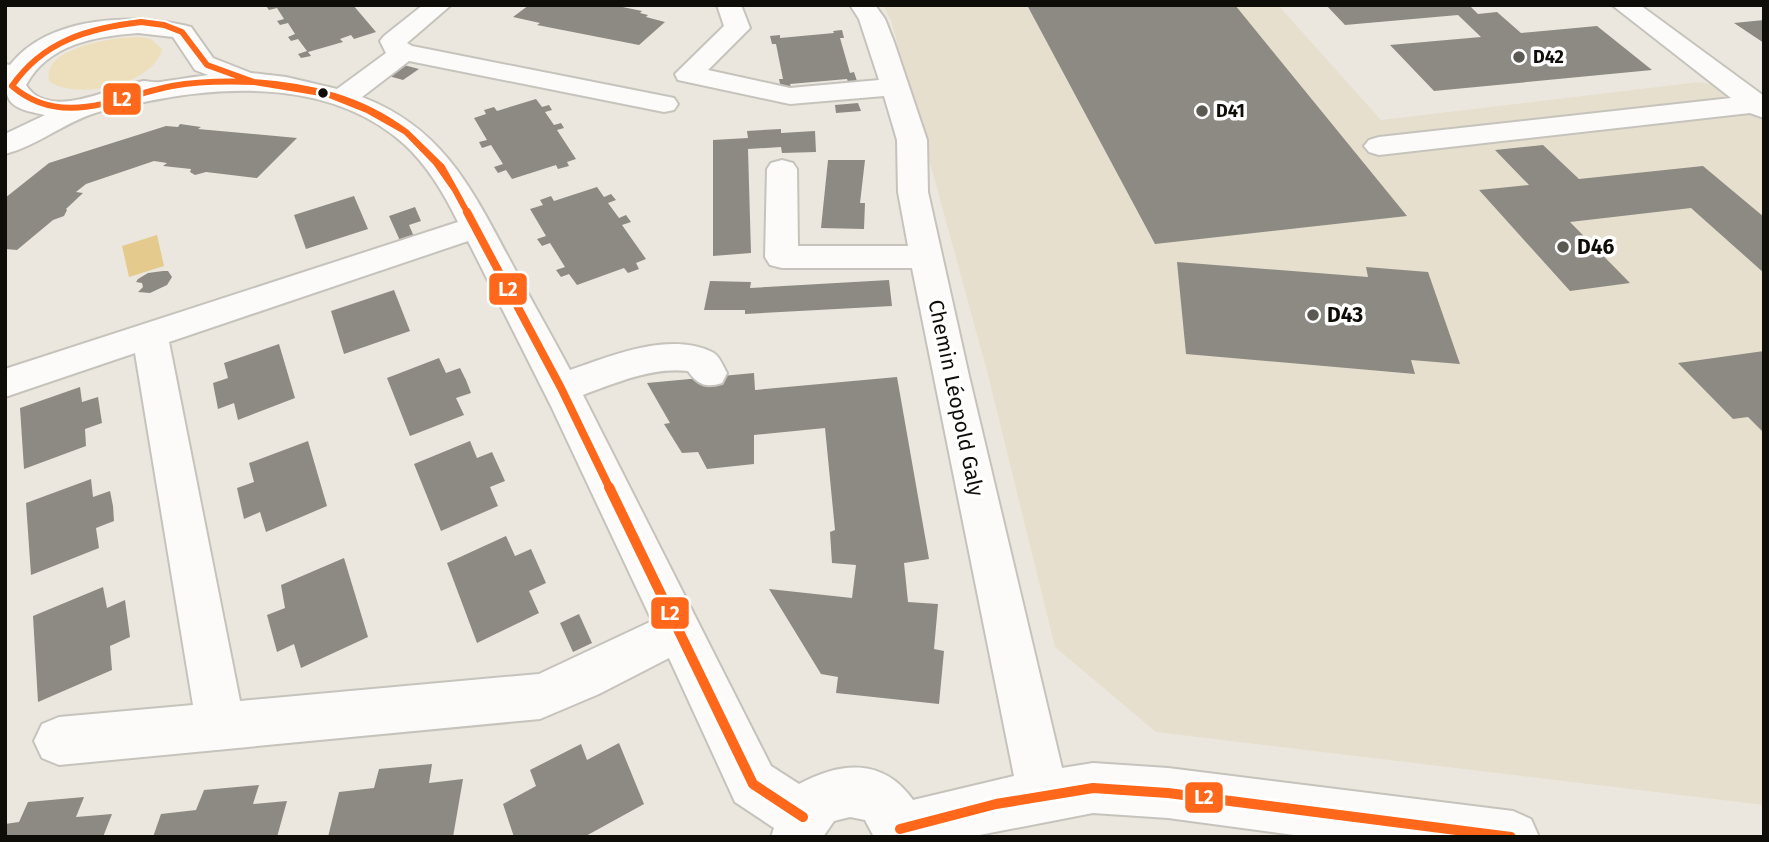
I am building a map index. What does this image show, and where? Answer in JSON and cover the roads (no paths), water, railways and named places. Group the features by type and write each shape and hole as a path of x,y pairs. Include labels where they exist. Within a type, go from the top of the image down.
{"street":[{"path":"151,24 176,5"},
{"path":"439,5 393,41 394,47 404,52 664,104"},
{"path":"729,5 737,27 688,74 790,96 896,87"},
{"name":"Chemin Léopold Galy","path":"862,5 872,19 912,140 913,192 950,376 1043,795"},
{"path":"1624,5 1760,107"},
{"path":"15,45 106,27 151,24 182,32 204,64 246,81"},
{"path":"5,127 15,75 40,52 82,33"},
{"path":"124,98 150,87 176,71 187,59 191,43"},
{"path":"341,99 404,52"},
{"path":"12,85 42,107 85,106 175,86 246,81 299,88 341,99 375,113 411,135 442,167 561,388 753,784 800,827 812,805 837,791 852,790 880,799 891,810 900,833 996,804 1093,789 1168,793 1359,828 1513,837"},
{"path":"5,145 85,106"},
{"path":"1379,146 1760,107"},
{"path":"782,169 782,257 926,257"},
{"path":"5,383 475,228"},
{"path":"150,335 220,726"},
{"path":"561,388 621,368 678,355 699,358 707,365 709,373"},
{"path":"59,741 540,696 678,631"}],"place":[{"name":"D42","path":"1519,57"},
{"name":"D41","path":"1202,111"},
{"name":"D46","path":"1563,247"},
{"name":"D43","path":"1313,315"}]}
